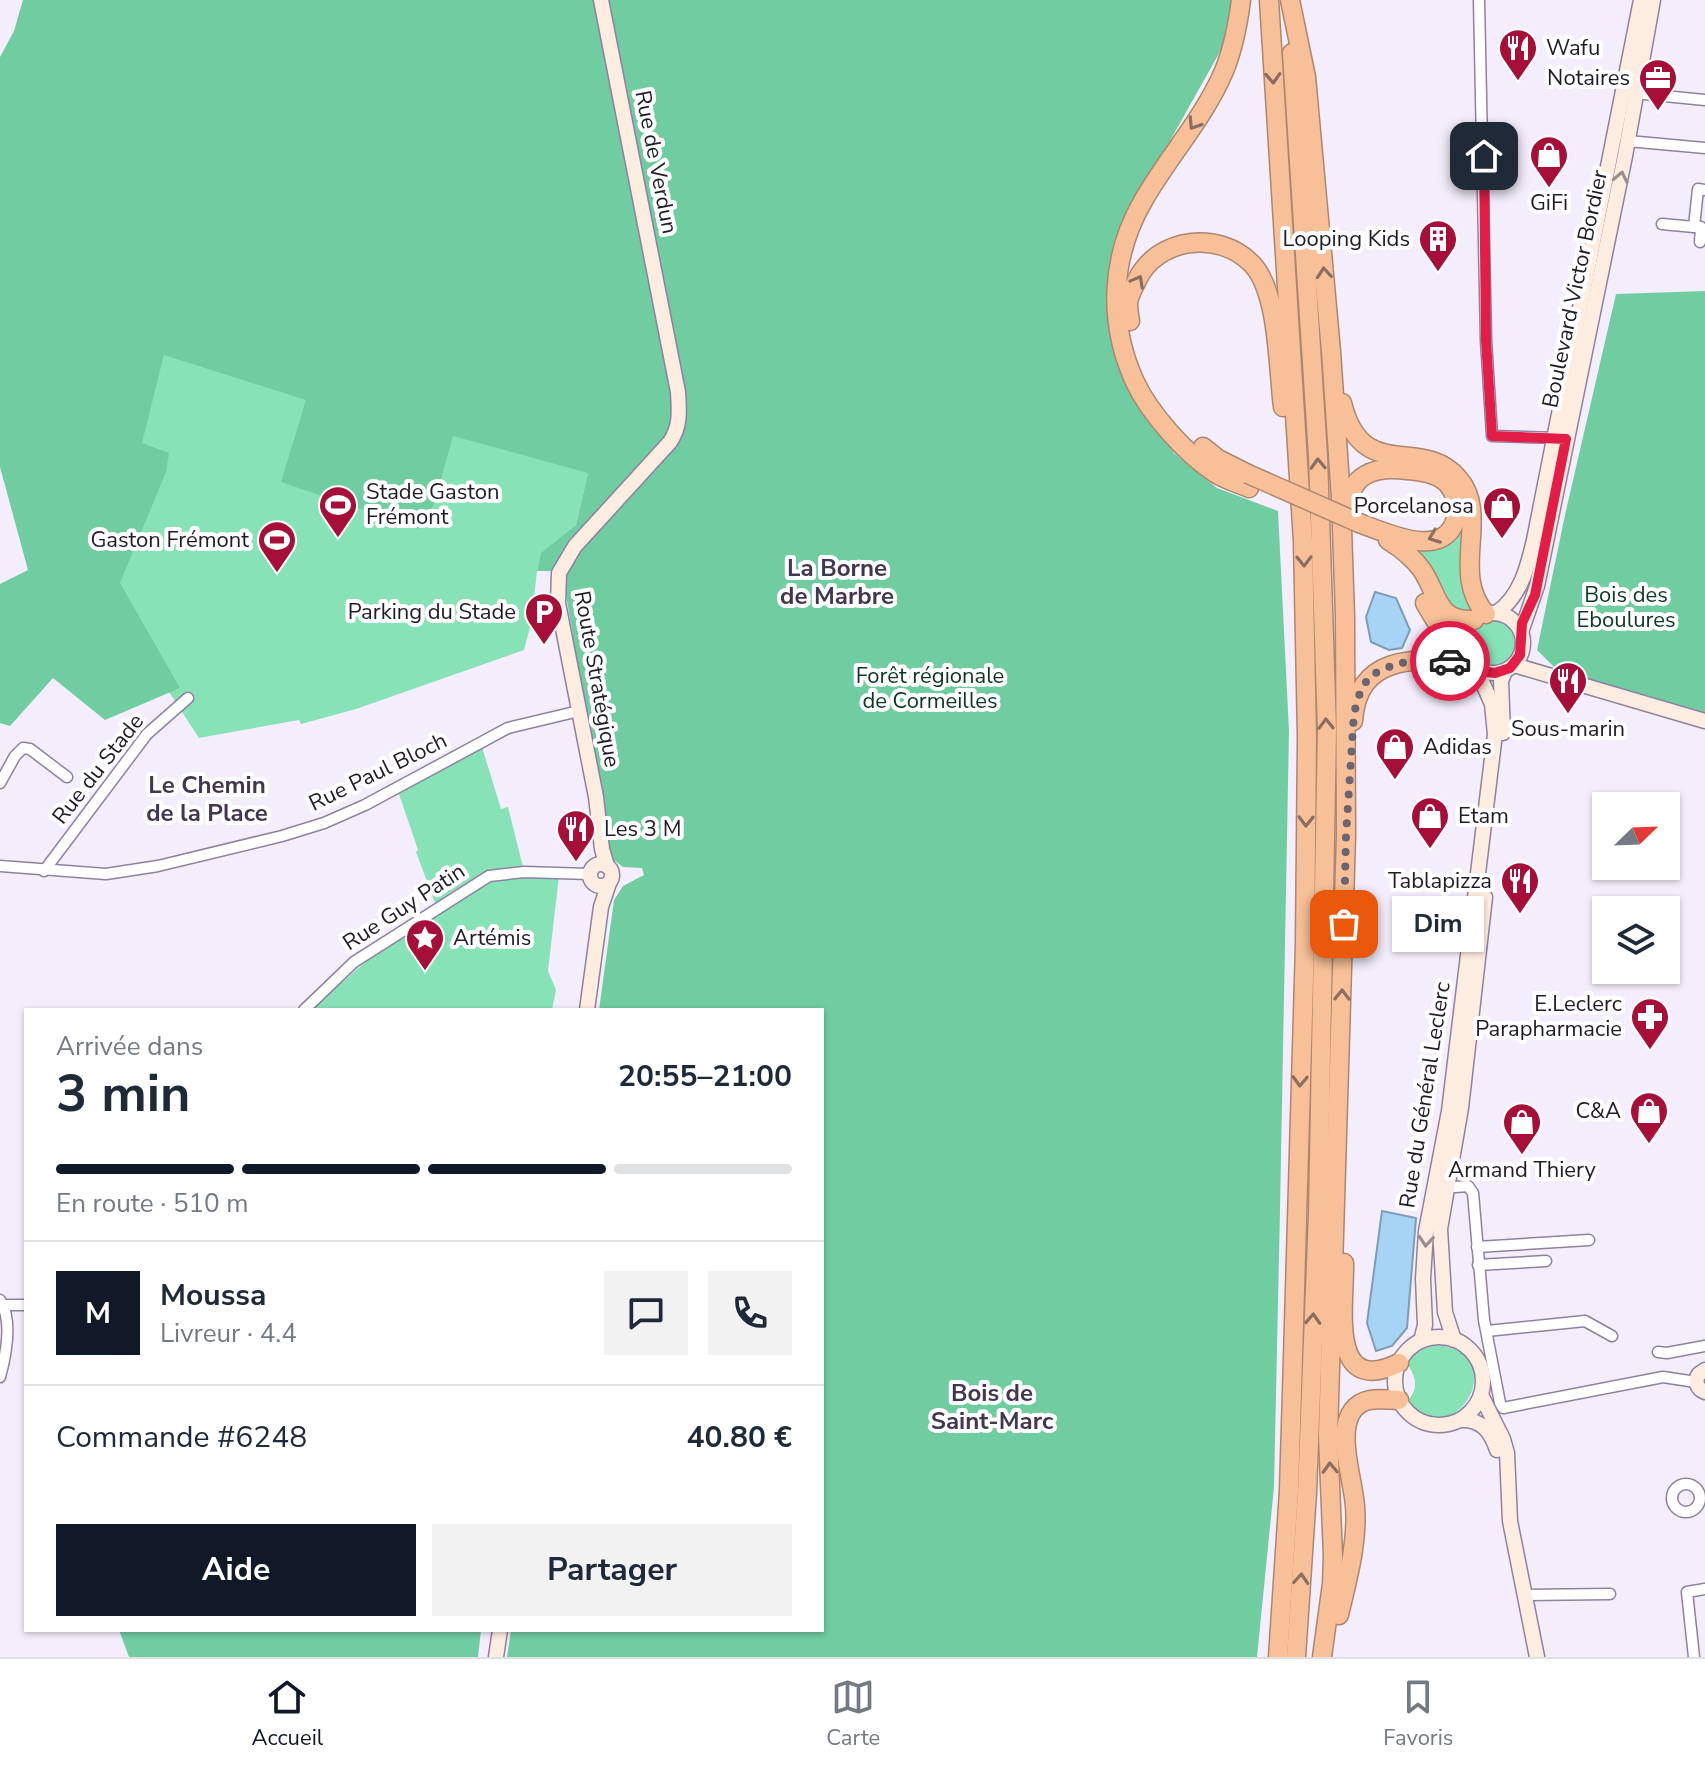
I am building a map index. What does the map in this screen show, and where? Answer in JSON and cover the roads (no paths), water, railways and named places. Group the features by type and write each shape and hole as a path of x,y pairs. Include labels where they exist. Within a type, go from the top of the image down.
{"highway":[{"path":"1241,0 1238,27 1224,71 1199,118 1142,202 1121,254 1115,299 1119,336 1126,362 1152,411 1180,442 1216,474 1248,481 1398,547 1417,564 1444,612 1458,619 1485,615 1470,580 1471,511 1465,486 1443,466 1379,452 1359,440 1347,421 1331,351"},
{"path":"1269,0 1304,557 1307,737 1305,944 1289,1476 1278,1657"},
{"path":"1290,0 1306,77 1341,499 1346,835 1340,1100 1346,1351 1355,1366 1371,1373 1399,1363"},
{"path":"1290,0 1318,456 1327,730 1318,1214 1307,1493 1296,1657"},
{"path":"1248,481 1176,423 1141,370 1131,333 1128,300 1140,274 1152,261 1185,242 1208,241 1252,264 1266,287 1284,412 1296,442"},
{"path":"1345,616 1348,502 1361,477 1374,470 1390,468 1428,473 1448,484 1456,504 1457,514 1452,526 1442,536 1429,542 1359,528"},
{"path":"1359,528 1398,558 1412,576 1432,618 1462,642"},
{"path":"1346,835 1354,713 1365,682 1378,670 1398,663 1472,665"},
{"path":"1322,1657 1332,1584 1328,1435 1335,1163 1340,1100"},
{"path":"1329,1657 1351,1563 1355,1527 1345,1427 1353,1410 1362,1403 1399,1400"}],"main road":[{"name":"Rue de Verdun","path":"601,0 666,333"},
{"name":"Boulevard Victor Bordier","path":"1522,638 1535,595 1560,438 1641,0"},
{"name":"Boulevard Victor Bordier","path":"1485,615 1509,602 1527,569 1628,141 1634,93 1653,0"},
{"name":"Route Stratégique","path":"587,1008 601,907 600,837 596,797 560,618 557,580 564,561 575,546 675,435 679,415 678,392 666,333"},
{"path":"1557,678 1540,666 1511,619 1485,615 1467,627 1462,642 1472,665 1490,673 1510,668 1557,678 1705,721"},
{"path":"1510,668 1520,655 1522,638"},
{"name":"Rue du Général Leclerc","path":"1421,1341 1425,1325 1423,1279 1426,1231 1449,1107 1495,734 1492,704 1472,665"},
{"name":"Rue du Général Leclerc","path":"1454,1340 1445,1312 1440,1229 1461,1108 1503,732 1501,681 1510,668"},
{"path":"1461,1420 1473,1409 1481,1395 1483,1378 1478,1362 1468,1348 1454,1340 1434,1337 1421,1341 1406,1352 1399,1363 1395,1378 1399,1400 1409,1414 1423,1423 1445,1425 1461,1420 1475,1421 1490,1433 1509,1489"},
{"path":"1481,1395 1505,1446 1510,1521 1529,1594 1537,1657"},
{"path":"496,1657 500,1632"}],"street":[{"path":"1479,0 1486,340 1492,436 1560,438"},
{"path":"1634,93 1705,100"},
{"path":"1628,141 1705,148"},
{"path":"1694,227 1698,189 1705,190"},
{"path":"1662,224 1701,227 1700,242"},
{"name":"Rue du Stade","path":"44,871 147,734 188,698"},
{"name":"Rue Paul Bloch","path":"0,866 106,874 158,866 282,836 324,823 365,805 508,728 579,711"},
{"path":"0,783 23,748 30,749 67,777"},
{"name":"Rue Guy Patin","path":"306,1008 354,962 489,876 524,872 599,874"},
{"path":"1455,1187 1468,1186 1472,1189 1487,1331 1503,1408 1663,1377 1702,1381"},
{"path":"1477,1247 1589,1240"},
{"path":"1478,1265 1546,1261"},
{"path":"0,1377 6,1335 2,1302 24,1305"},
{"path":"1487,1331 1585,1321 1612,1336"},
{"path":"1658,1352 1705,1346"},
{"path":"1694,1657 1687,1592 1705,1589"},
{"path":"1529,1594 1610,1594"}],"water":[{"path":"1375,592 1396,598 1410,630 1402,648 1389,650 1371,642 1366,617"},
{"path":"1382,1211 1416,1218 1407,1328 1392,1346 1376,1351 1367,1323"}],"place":[{"name":"Wafu","path":"1518,82"},
{"name":"Notaires","path":"1658,112"},
{"name":"GiFi","path":"1549,189"},
{"name":"Looping Kids","path":"1438,273"},
{"name":"Stade Gaston Frémont","path":"338,539"},
{"name":"Porcelanosa","path":"1502,540"},
{"name":"Gaston Frémont","path":"277,574"},
{"name":"Parking du Stade","path":"544,646"},
{"name":"Sous-marin","path":"1568,715"},
{"name":"Adidas","path":"1395,781"},
{"name":"Etam","path":"1430,850"},
{"name":"Les 3 M","path":"576,863"},
{"name":"Tablapizza","path":"1520,915"},
{"name":"Dim","path":"1344,924"},
{"name":"Artémis","path":"425,972"},
{"name":"E.Leclerc Parapharmacie","path":"1650,1051"},
{"name":"C&A","path":"1649,1145"},
{"name":"Armand Thiery","path":"1522,1156"}],"district":[{"name":"La Borne de Marbre","path":"837,582"},
{"name":"Le Chemin de la Place","path":"207,799"},
{"name":"Bois de Saint-Marc","path":"992,1407"}],"park label":[{"name":"Bois des Eboulures","path":"1626,608"},
{"name":"Forêt régionale de Cormeilles","path":"930,688"}]}
